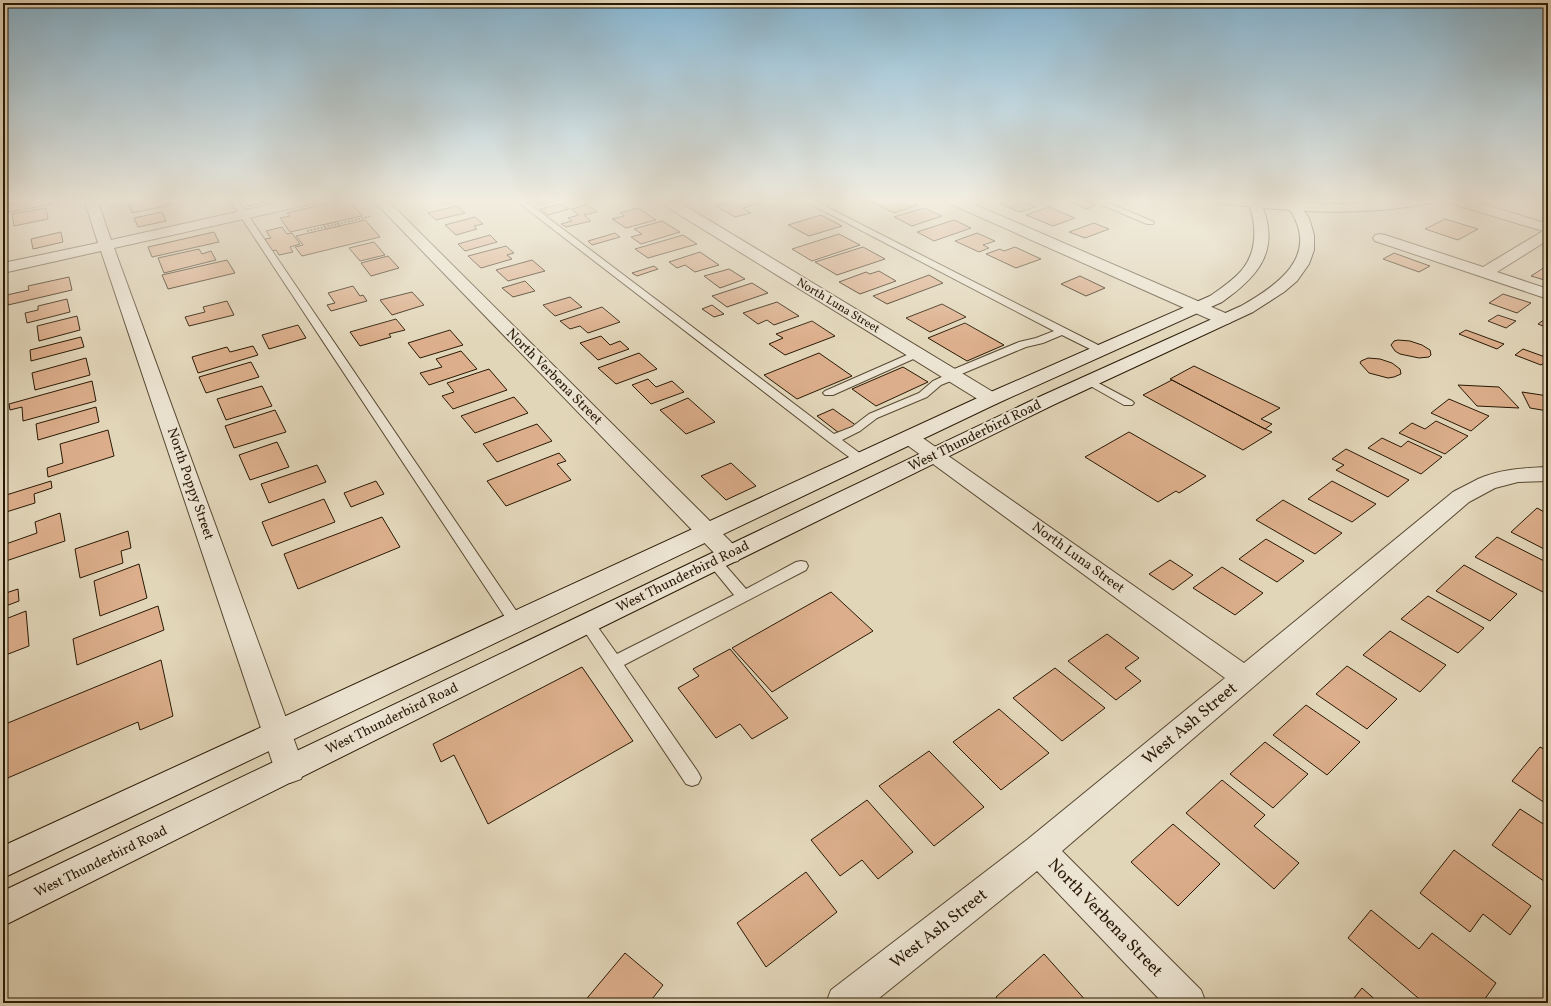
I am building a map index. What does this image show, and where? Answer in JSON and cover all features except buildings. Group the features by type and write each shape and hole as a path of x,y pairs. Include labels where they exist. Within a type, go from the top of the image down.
{"street":[{"path":"3,268 102,246"},
{"name":"North Poppy Street","path":"106,246 290,770"},
{"name":"North Verbena Street","path":"416,246 707,533 722,559"},
{"name":"North Luna Street","path":"740,246 991,399"},
{"path":"1057,246 1224,319"},
{"name":"West Thunderbird Road","path":"3,862 991,399 1198,308 1216,299 1248,274 1258,260 1262,246"},
{"name":"West Thunderbird Road","path":"3,909 934,455 1269,297 1296,274 1305,254 1306,246"},
{"path":"1404,246 1548,294"},
{"path":"1485,273 1529,246"},
{"name":"North Luna Street","path":"910,438 1246,678"},
{"name":"West Ash Street","path":"844,1003 1039,850 1461,497 1487,483 1518,475 1548,474"},
{"name":"North Verbena Street","path":"1039,850 1188,1003"}],"lane":[{"path":"264,246 516,622"},
{"path":"580,246 861,460"},
{"path":"896,246 1100,350"},
{"path":"833,439 856,429 873,416 923,395 937,383 952,375 1023,344 1039,341 1062,331"},
{"path":"829,393 916,354"},
{"path":"1089,381 1128,403"},
{"path":"722,559 744,596"},
{"path":"615,662 801,566"},
{"path":"587,623 615,662 692,778"}]}
